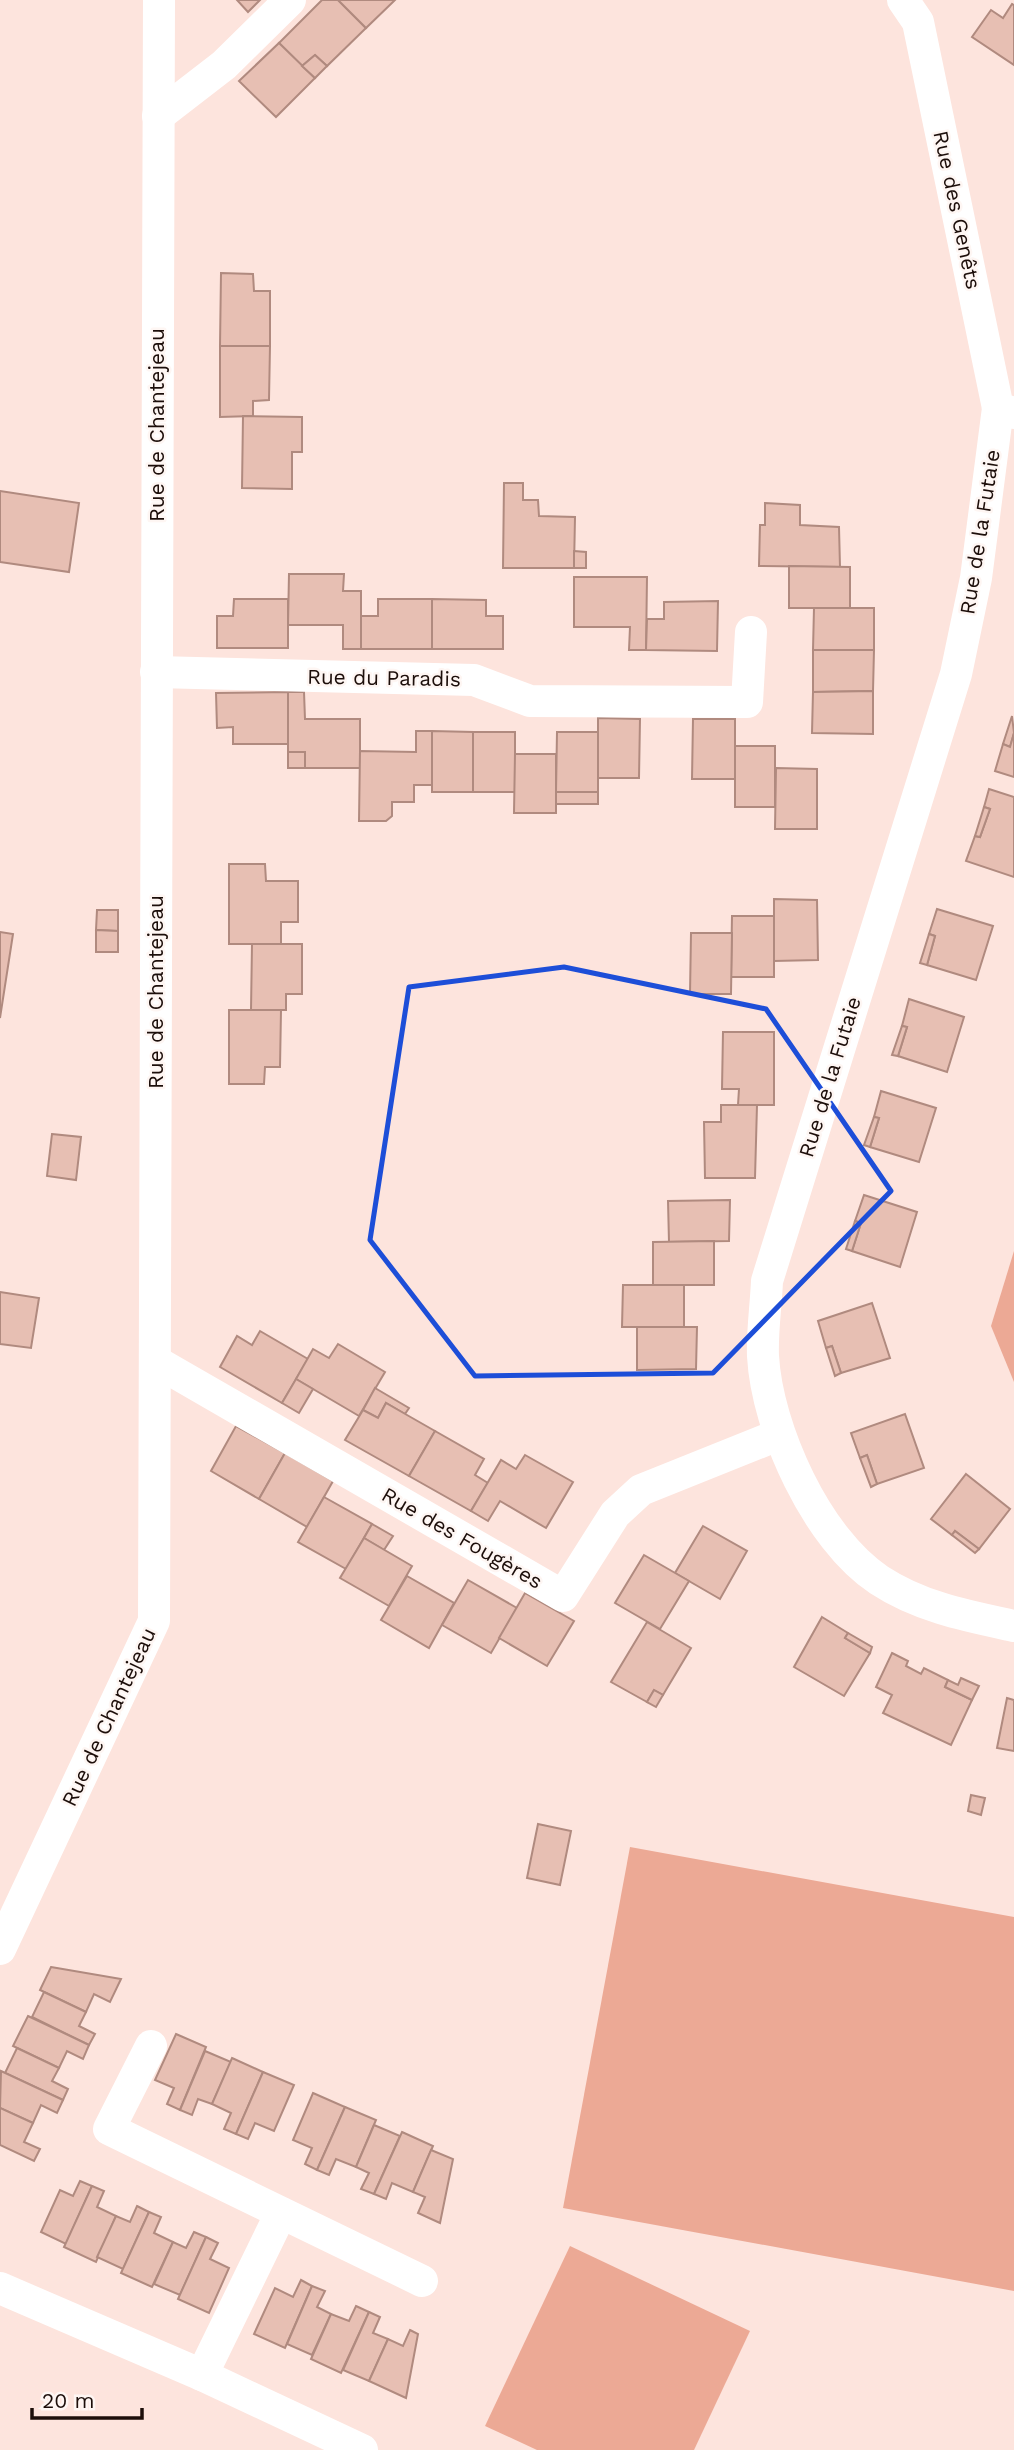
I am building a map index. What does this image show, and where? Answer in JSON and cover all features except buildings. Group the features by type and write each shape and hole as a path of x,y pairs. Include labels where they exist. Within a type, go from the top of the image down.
{"street":[{"name":"Rue de Chantejeau","path":"0,1949 154,1621 159,0"},
{"path":"158,116 224,65 290,0"},
{"name":"Rue des Genêts","path":"903,0 918,22 1006,411"},
{"name":"Rue de la Futaie","path":"1006,411 956,674 767,1281 763,1356 778,1435 823,1526 878,1580 942,1611 1014,1626"},
{"name":"Rue du Paradis","path":"156,672 474,680 530,701 747,702 751,632"},
{"name":"Rue des Fougères","path":"155,1361 563,1596 615,1514 641,1490 778,1435"},
{"path":"151,2046 108,2129 422,2281"},
{"path":"202,2375 281,2213"},
{"path":"0,2288 202,2375 362,2450"}],"highlighted area":[{"path":"564,967 766,1009 891,1191 713,1373 475,1376 370,1240 409,987"}],"shaded area":[{"path":"1014,1251 1014,1382 991,1326"},
{"path":"630,1847 1014,1917 1014,2291 563,2208"},
{"path":"570,2246 750,2331 694,2450 537,2450 485,2426"}]}
